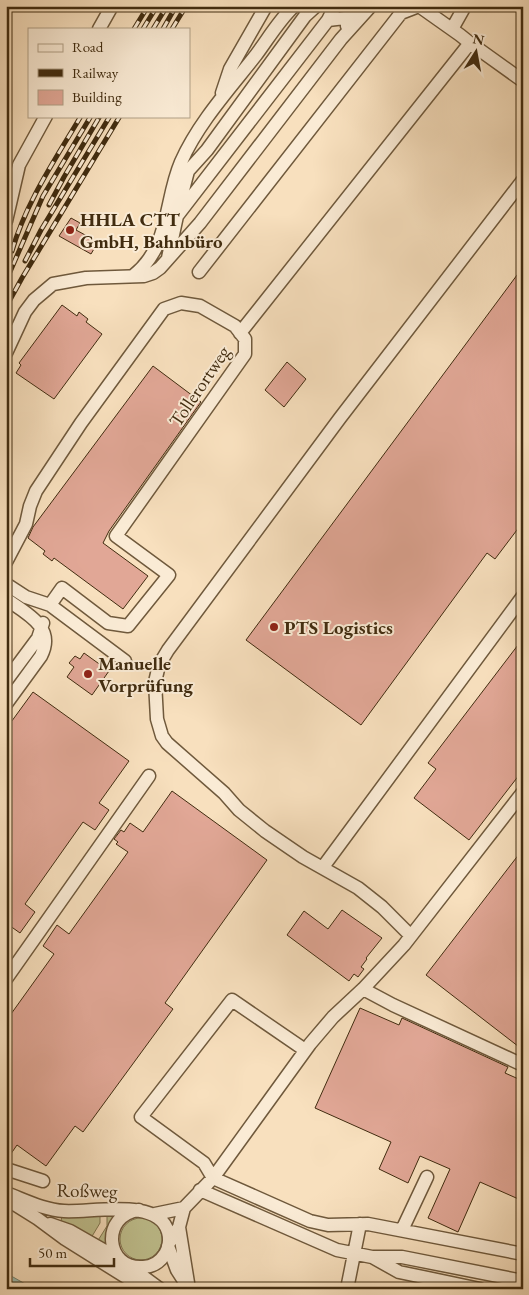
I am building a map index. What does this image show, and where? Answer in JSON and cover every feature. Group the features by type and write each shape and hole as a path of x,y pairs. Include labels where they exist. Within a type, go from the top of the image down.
{"street":[{"path":"100,28 112,6"},
{"path":"218,104 230,69 266,6"},
{"path":"133,276 145,267 152,258 167,216 176,175 182,161 218,104 294,6"},
{"path":"168,258 188,171 207,150 305,16 316,6"},
{"path":"199,272 401,13 419,6 523,81"},
{"path":"452,29 465,6"},
{"path":"177,216 328,20 345,10 361,14 370,7"},
{"path":"6,353 25,312 34,300 53,284 79,279 144,276 153,273 200,223 343,36 360,20 370,7"},
{"path":"343,36 345,10"},
{"path":"240,333 470,43"},
{"path":"6,221 19,165 45,118"},
{"path":"411,936 394,918 370,898 303,857 264,830 239,810 224,793 167,743 160,732 156,714 156,675 161,661 168,650 340,418 523,180"},
{"name":"Tollerortweg","path":"6,562 26,524 36,491 81,423 164,309 181,303 200,306 235,326 245,339 245,354 116,536 169,575 128,626 108,623 62,588 50,605"},
{"path":"6,584 21,594 50,605 125,661"},
{"path":"323,868 523,596"},
{"path":"6,599 36,621 43,623"},
{"path":"6,681 38,638 43,623"},
{"path":"6,704 45,648 46,638 43,623"},
{"path":"6,979 149,776"},
{"path":"184,1208 213,1178 305,1050 333,1017 397,954 523,792"},
{"path":"363,989 393,1005 523,1065"},
{"path":"305,1050 232,1000 141,1117 204,1163 213,1178 310,1221 328,1225 360,1224 402,1230 523,1254"},
{"path":"6,1169 43,1181"},
{"path":"402,1230 427,1177"},
{"path":"200,1190 337,1250 372,1257 402,1257 523,1281"},
{"name":"Roßweg","path":"6,1193 54,1210 139,1210 154,1214 161,1219 167,1228 168,1245 177,1270 189,1289"},
{"name":"Roßweg","path":"6,1199 38,1219 64,1240 145,1289"},
{"name":"Roßweg","path":"38,1219 70,1231 125,1263 140,1268 152,1265 163,1256 179,1227 184,1208 154,1214"},
{"name":"Roßweg","path":"139,1210 122,1217 113,1231 113,1247 116,1255 160,1289"},
{"path":"346,1289 360,1224"},
{"name":"Roßweg","path":"179,1227 189,1289"},
{"path":"372,1257 399,1272 480,1289"}],"green space":[{"path":"100,1214 100,1223 91,1238 61,1221 62,1216"},
{"path":"107,1214 114,1215 108,1228 107,1247 97,1242 107,1226"},
{"path":"137,1218 145,1218 156,1224 162,1239 156,1254 145,1260 137,1260 126,1254 120,1243 120,1235 126,1224"}],"water":[{"path":"6,1273 34,1289 6,1289"}],"building":[{"path":"71,218 80,223 76,230 98,242 91,254 59,236"},
{"path":"523,267 523,522 495,559 487,553 361,725 246,640"},
{"path":"62,305 77,316 79,312 88,319 86,322 102,334 54,399 16,373 21,365 19,363"},
{"path":"287,362 306,379 284,407 265,390"},
{"path":"153,366 201,402 109,531 103,543 148,576 123,609 54,558 52,561 43,554 45,551 28,538 33,527"},
{"path":"518,645 523,649 523,770 469,840 414,798 436,769 428,763"},
{"name":"Manuelle Vorprüfung","path":"84,653 109,671 92,695 67,677 74,667 69,663 75,656 80,659"},
{"path":"33,692 129,761 99,803 109,810 95,830 83,822 25,904 35,912 20,933 6,923 6,729"},
{"path":"172,791 267,860 165,1003 173,1009 83,1132 75,1126 46,1166 17,1145 6,1161 6,1021 54,954 43,946 57,925 69,934 128,852 116,844 118,842 114,839 121,830 124,832 130,823 143,832"},
{"path":"523,849 523,1050 426,975"},
{"path":"342,910 382,938 366,958 361,967 364,969 358,977 354,974 349,981 287,935 304,911 328,929"},
{"path":"360,1008 399,1025 402,1018 508,1067 505,1073 523,1081 523,1201 480,1182 458,1232 428,1218 450,1169 420,1156 408,1183 379,1169 391,1142 315,1108"}],"railway":[{"path":"135,28 148,6"},
{"path":"144,28 157,6"},
{"path":"154,28 167,6"},
{"path":"164,28 176,6"},
{"path":"173,28 186,6"},
{"path":"12,251 33,198 80,118"},
{"path":"6,281 43,196 90,118"},
{"path":"49,205 99,118"},
{"path":"25,261 41,230 109,118"},
{"path":"6,307 119,118"}],"place":[{"name":"HHLA CTT GmbH, Bahnbüro","path":"70,230"},
{"name":"PTS Logistics","path":"274,627"},
{"name":"Manuelle Vorprüfung","path":"88,674"}]}
